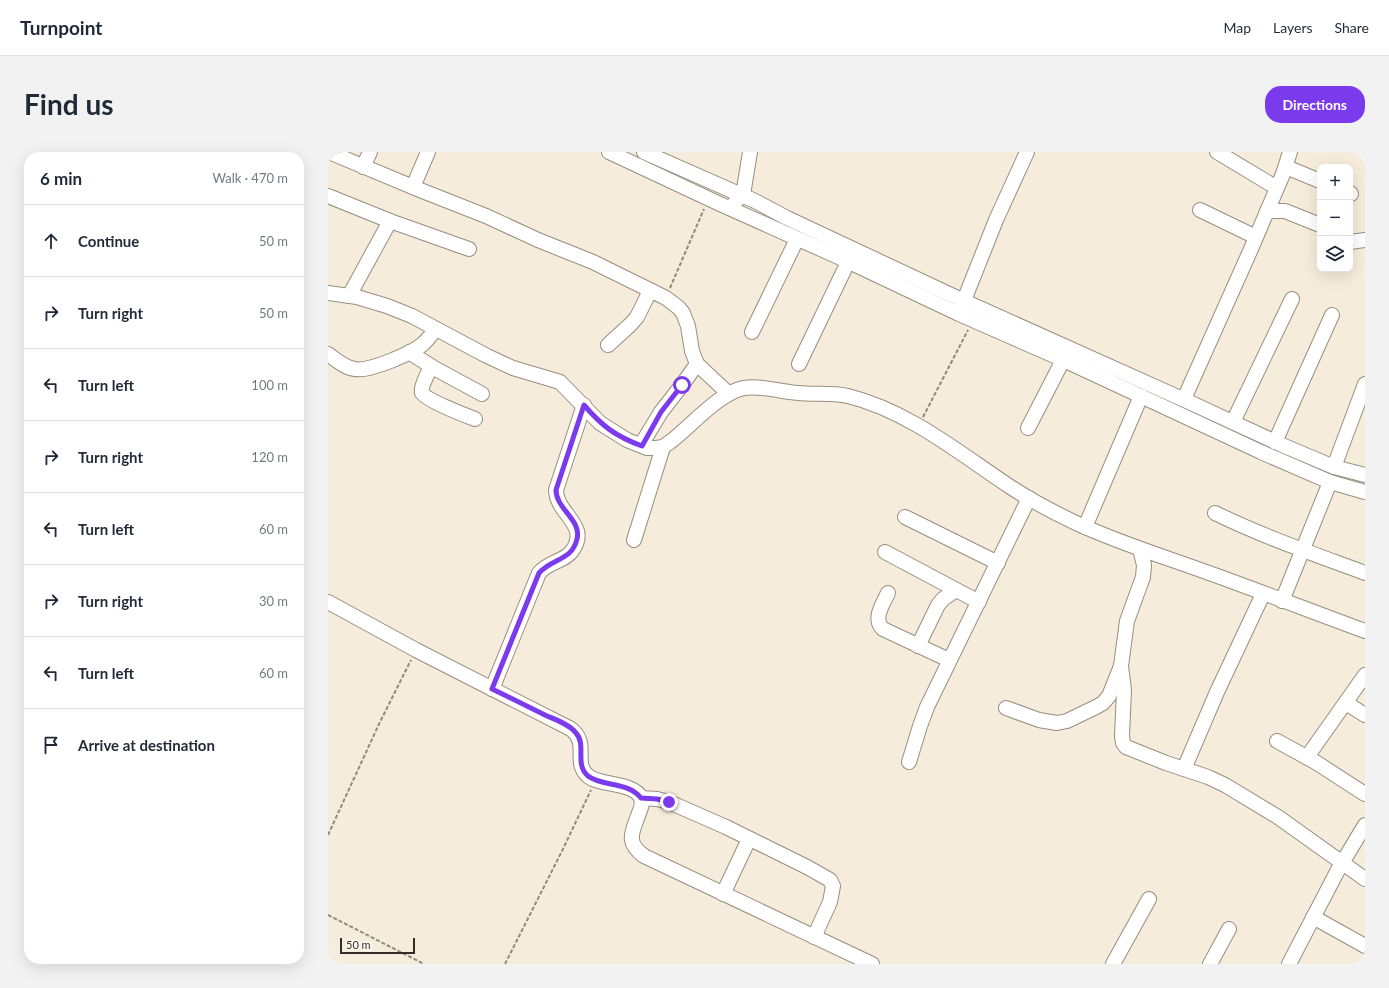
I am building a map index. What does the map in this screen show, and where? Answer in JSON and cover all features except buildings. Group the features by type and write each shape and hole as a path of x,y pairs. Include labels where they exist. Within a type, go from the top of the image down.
{"street":[{"path":"329,152 594,262 666,298 684,313 688,326 692,351 697,364 730,394"},
{"path":"363,167 370,152"},
{"path":"413,187 428,152"},
{"path":"609,152 709,199 741,201 797,239 848,262 1104,364 1184,399 1275,442 1334,467 1365,476"},
{"path":"644,152 741,201 787,218 962,307 974,320 1261,452 1330,482 1365,492"},
{"path":"741,201 750,152"},
{"path":"962,307 996,220 1027,152"},
{"path":"1217,152 1277,188"},
{"path":"1184,399 1256,237 1286,167 1290,152"},
{"path":"1286,167 1317,180"},
{"path":"328,196 390,221 469,249"},
{"path":"1200,210 1256,237"},
{"path":"1267,211 1285,211 1317,224"},
{"path":"349,296 390,221"},
{"path":"752,332 797,239"},
{"path":"1353,242 1365,240"},
{"path":"799,364 848,262"},
{"path":"608,345 637,317 650,291"},
{"path":"328,293 372,301 387,306 412,316 487,356 513,368 531,374 552,378 560,382 584,405 600,424 627,440 647,448 662,447 670,442 704,413 735,390 755,388 805,394 833,393 865,402 918,426 1004,483 1029,498 1085,527 1365,631"},
{"path":"1232,422 1292,299"},
{"path":"1275,442 1332,316"},
{"path":"328,354 340,363 356,370 375,367 423,344 436,329"},
{"path":"409,352 482,394"},
{"path":"1028,428 1063,360"},
{"path":"642,446 661,412 697,364"},
{"path":"431,366 422,388 423,395 474,419"},
{"path":"1334,467 1365,384"},
{"path":"1085,527 1141,396"},
{"path":"492,689 539,573 550,564 565,558 572,552 576,544 578,537 577,530 574,522 559,504 556,496 556,490 584,405"},
{"path":"634,540 662,447"},
{"path":"1282,601 1330,482"},
{"path":"909,762 927,707 1029,498"},
{"path":"1216,513 1246,528 1301,551 1365,573"},
{"path":"905,517 998,563"},
{"path":"1006,708 1048,722 1058,723 1067,721 1103,703 1109,696 1121,666 1127,621 1143,577 1144,565 1140,548"},
{"path":"885,552 978,602"},
{"path":"918,646 938,605 956,590"},
{"path":"888,593 879,612 877,620 878,626 949,660"},
{"path":"1184,769 1217,692 1263,594"},
{"path":"328,602 416,650 571,728 580,738 581,766 584,772 596,780 631,790 637,793 641,798 642,805 632,838 633,845 637,851 644,856 872,964"},
{"path":"1121,666 1124,690 1122,720 1123,743 1126,747 1132,751 1208,777 1226,785 1278,817 1365,879"},
{"path":"1306,757 1365,675"},
{"path":"1346,703 1365,715"},
{"path":"1277,741 1306,757 1365,794"},
{"path":"641,798 657,799 669,802 807,867 830,880 832,886 830,902 814,936"},
{"path":"1289,964 1342,862 1365,825"},
{"path":"723,894 749,839"},
{"path":"1113,964 1149,899"},
{"path":"1313,917 1365,946"},
{"path":"1210,964 1229,929"}],"path":[{"path":"666,298 709,199"},
{"path":"918,426 974,320"},
{"path":"328,835 379,724 416,650"},
{"path":"505,964 596,780"},
{"path":"328,915 424,964"}],"route":[{"path":"669,802 657,799 641,798 637,793 631,790 596,780 589,776 584,772 581,766 581,745 580,738 577,733 556,720 492,689 539,573 544,567 565,558 572,552 576,544 578,537 577,530 574,522 559,504 556,496 556,490 584,405 600,424 627,440 642,446 661,412 682,385"}]}
